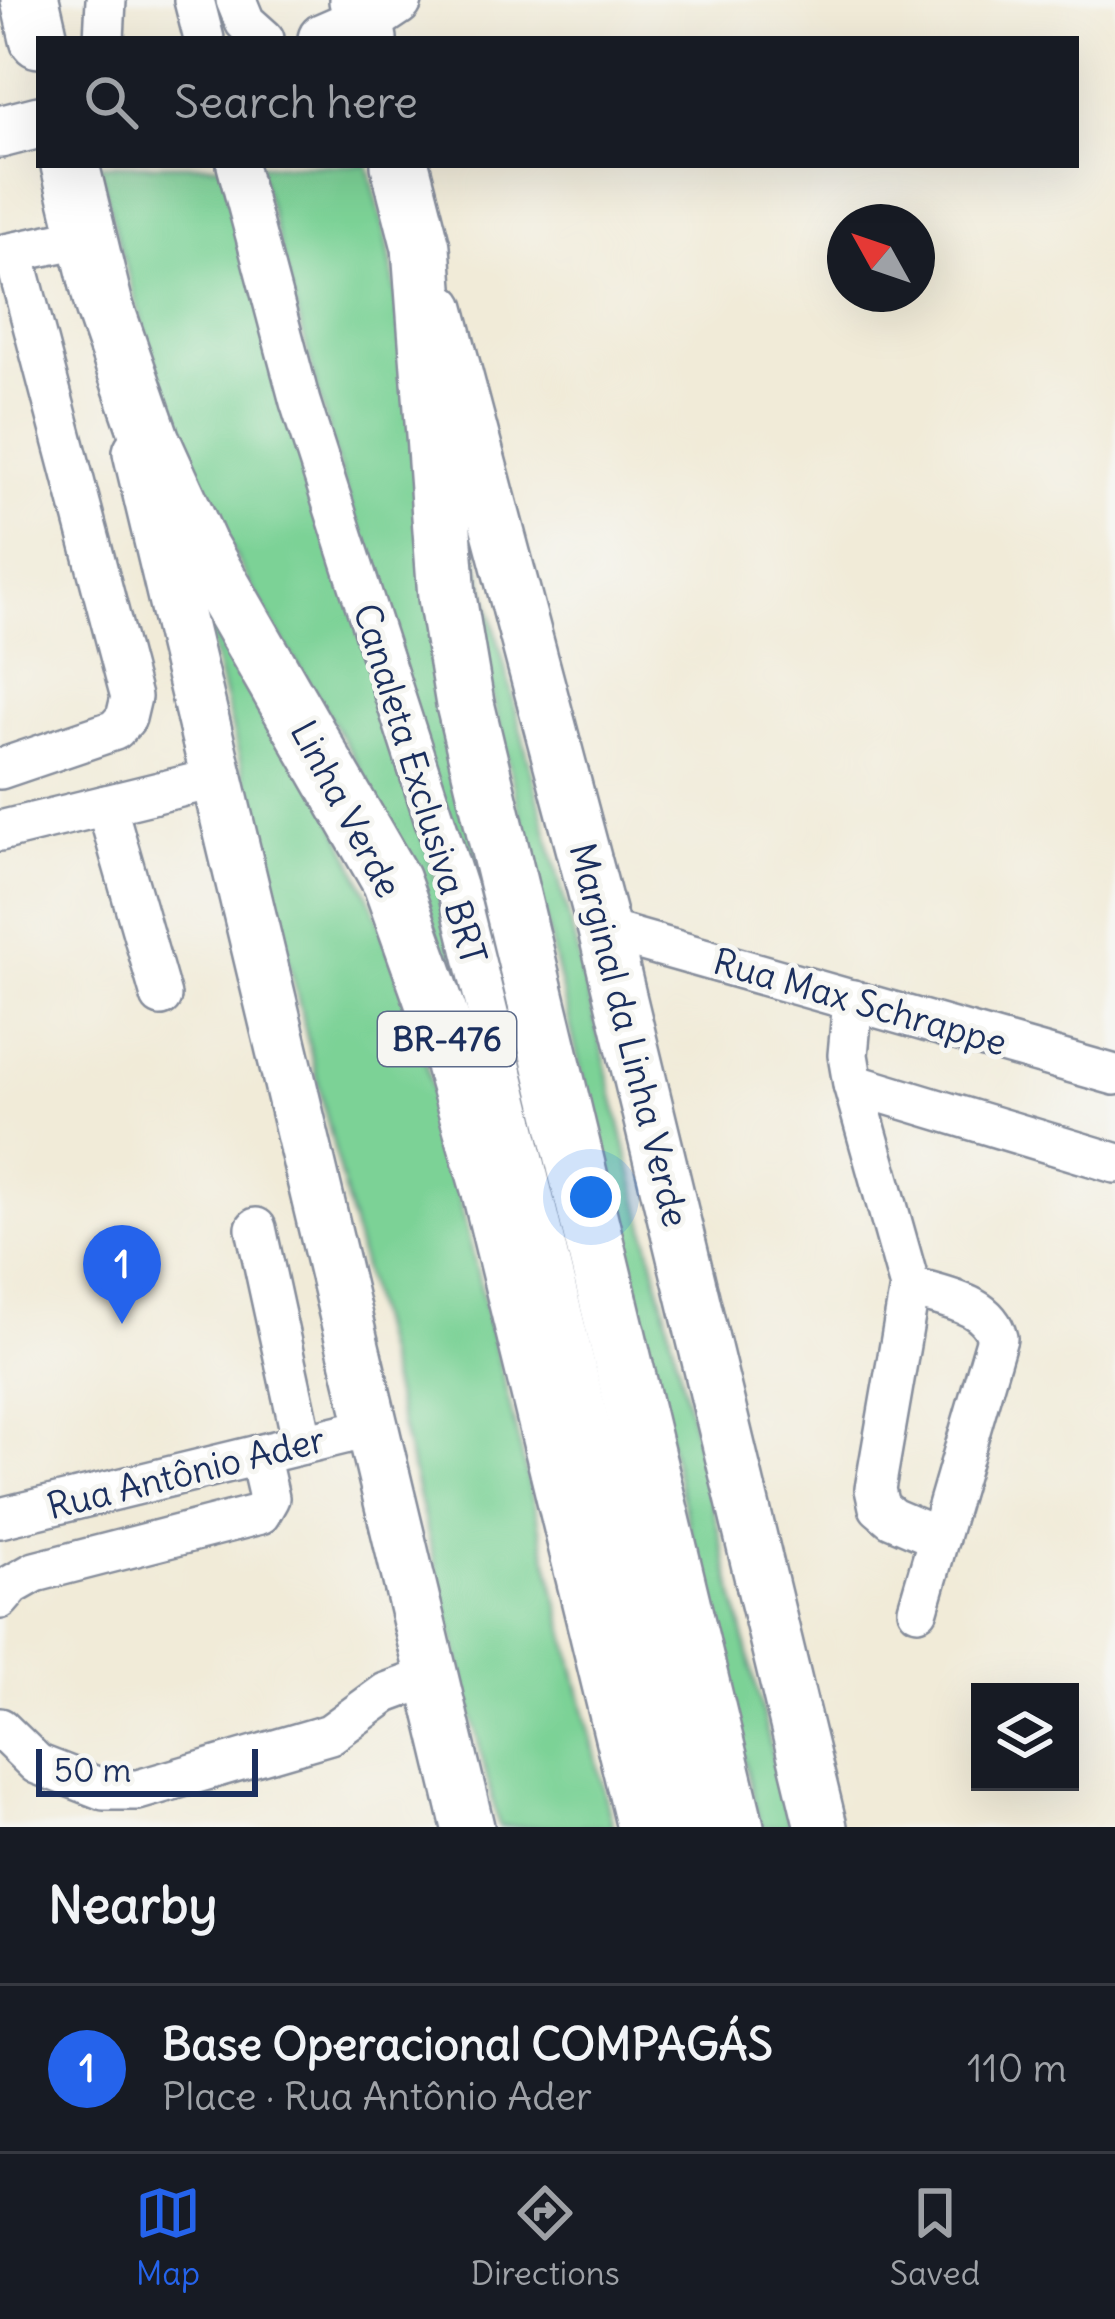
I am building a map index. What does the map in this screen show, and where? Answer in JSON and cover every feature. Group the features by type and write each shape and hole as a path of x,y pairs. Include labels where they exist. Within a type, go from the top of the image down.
{"highway":[{"name":"Linha Verde","path":"71,168 104,306 152,441 200,549 391,881 445,1033 491,1192 646,1827"},
{"name":"BR-476","path":"401,168 421,247 447,597 465,704 735,1827"}],"main road":[{"path":"0,131 36,123"},
{"name":"Marginal da Linha Verde","path":"421,247 466,398 604,930 820,1827"},
{"path":"104,306 468,1827"}],"street":[{"path":"104,36 106,0"},
{"path":"194,0 203,36"},
{"path":"236,0 245,22 261,36"},
{"name":"Canaleta Exclusiva BRT","path":"237,168 300,402 458,892 688,1827"},
{"path":"0,769 115,730 126,718 131,697 7,254 87,237"},
{"path":"0,831 217,778"},
{"path":"106,806 161,996"},
{"name":"Rua Max Schrappe","path":"604,930 1115,1075"},
{"path":"853,1000 848,1054 853,1084 910,1287 875,1489 878,1507 892,1518 939,1538"},
{"path":"853,1084 1115,1163"},
{"path":"256,1228 303,1444"},
{"path":"910,1287 983,1312 997,1338 918,1609"},
{"name":"Rua Antônio Ader","path":"0,1518 373,1427"},
{"path":"0,1599 34,1572 260,1514 269,1498 259,1455"},
{"path":"0,1728 37,1763 104,1790 138,1790 330,1734 386,1694 432,1676"}],"green space":[{"path":"100,168 224,168 437,883 477,1034 371,790 257,597 218,520 176,422 126,269"},
{"path":"259,168 369,168 387,239 514,1024 507,1025 334,452"},
{"path":"469,526 599,1037 790,1827 760,1827 473,615"},
{"path":"198,588 321,792 378,917 416,1023 613,1827 499,1827"}],"place":[{"name":"Base Operacional COMPAGÁS","path":"122,1324"}]}
